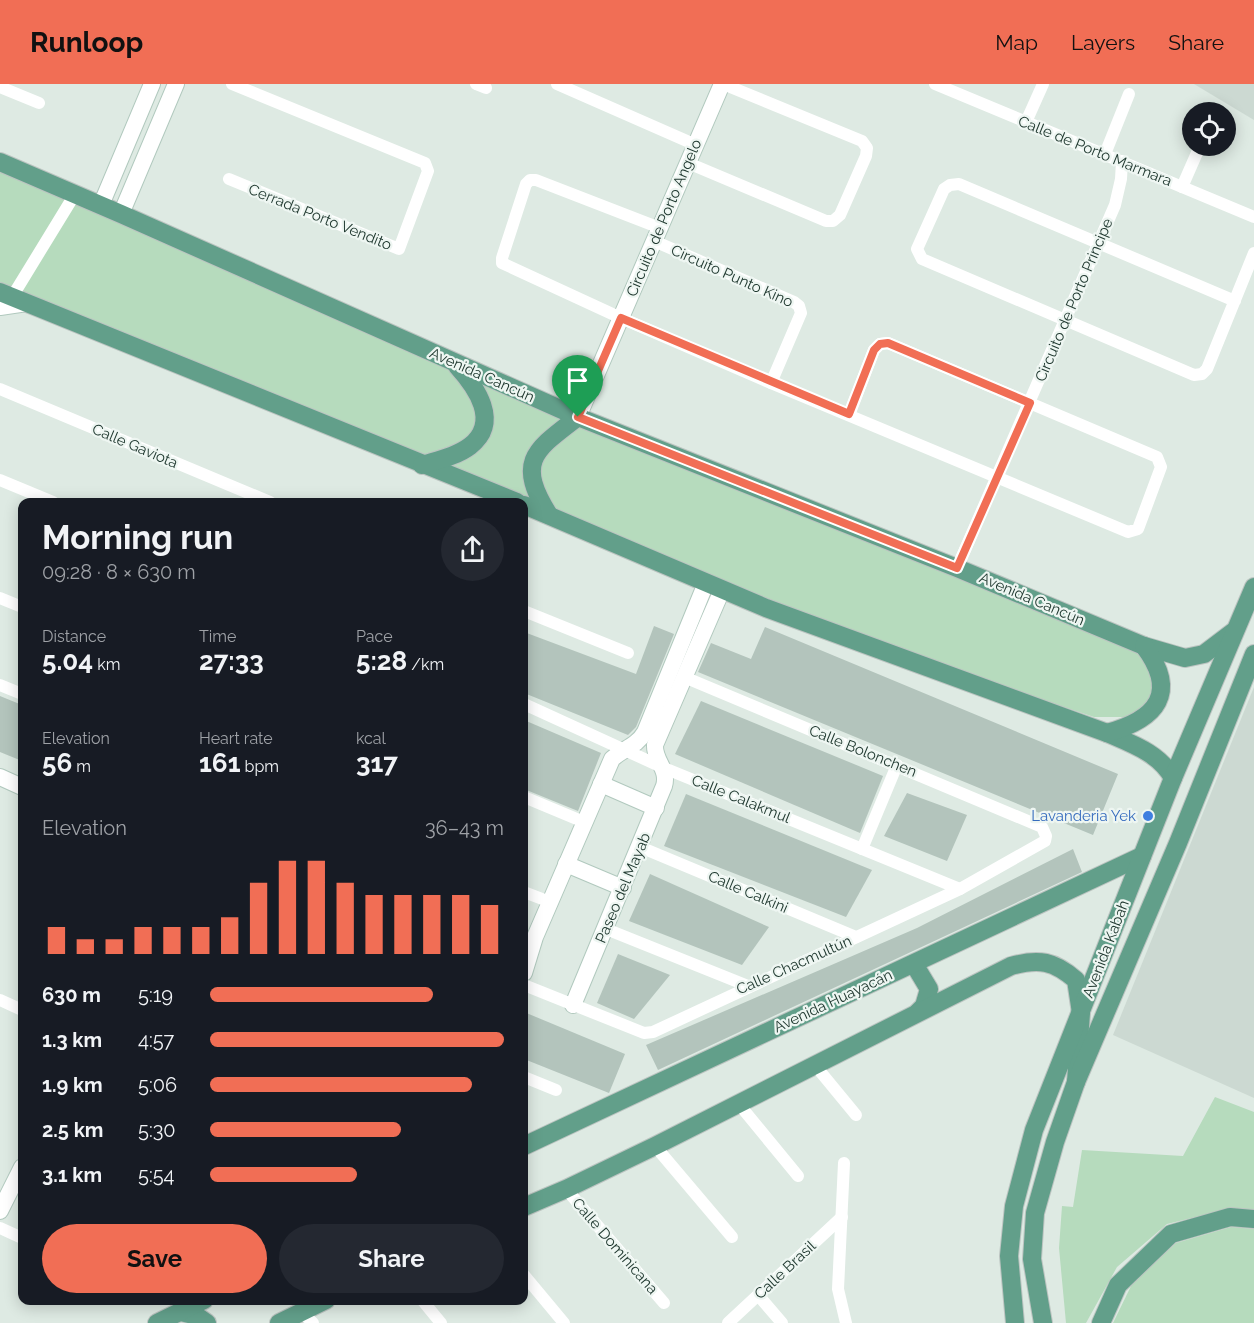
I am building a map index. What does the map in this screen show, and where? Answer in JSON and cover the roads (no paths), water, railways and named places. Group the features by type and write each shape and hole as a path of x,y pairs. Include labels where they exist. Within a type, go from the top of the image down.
{"main road":[{"name":"Avenida Cancún","path":"0,162 102,205 578,417 957,568 1144,646 1185,658 1204,654 1233,632"},
{"path":"10,300 507,498"},
{"path":"422,465 466,449 476,441 482,430 485,416 482,400 454,362"},
{"path":"549,515 538,498 534,485 533,460 545,441 578,417"},
{"path":"528,507 714,587 788,616 1107,733 1154,755 1166,766 1173,778"},
{"name":"Avenida Kabah","path":"1015,1323 1009,1256 1014,1206 1034,1130 1173,778 1254,587"},
{"path":"1107,733 1136,724 1145,717 1161,692 1159,669 1144,646"},
{"name":"Avenida Kabah","path":"1043,1323 1032,1259 1035,1213 1055,1142 1076,1082 1178,843 1254,654"},
{"name":"Avenida Huayacán","path":"528,1144 1142,856"},
{"path":"528,1205 655,1146 1011,966 1028,961 1050,963 1076,980 1081,1012 1076,1082"},
{"path":"914,964 929,989 927,998 918,1012"},
{"path":"1101,1323 1118,1285 1170,1234 1230,1217 1254,1219"},
{"path":"157,1323 194,1305"},
{"path":"279,1323 308,1317 321,1305"},
{"path":"181,1312 197,1316 207,1323"}],"street":[{"path":"102,205 152,84"},
{"path":"121,214 176,84"},
{"name":"Cerrada Porto Vendito","path":"229,179 399,249 428,171 425,163 232,84"},
{"path":"557,84 696,145"},
{"path":"688,163 826,221 833,221 840,215 844,206 866,156 867,148 862,141 723,84"},
{"name":"Circuito de Porto Angelo","path":"578,417 723,84"},
{"path":"1026,122 1042,84"},
{"name":"Calle de Porto Marmara","path":"943,86 1254,217"},
{"path":"0,87 39,103"},
{"path":"1105,154 1129,94"},
{"path":"1182,187 1196,156"},
{"name":"Circuito de Porto Principe","path":"957,568 1115,205 1121,179 1122,161"},
{"path":"657,235 536,180 530,180 526,184 502,263 771,383 1128,532 1138,529 1161,467 1156,457 888,343 880,344 874,350 849,414"},
{"path":"1235,301 959,184 950,185 944,189 917,249 922,259 1194,375 1202,374 1207,369 1235,301 1254,253"},
{"path":"10,300 75,194"},
{"name":"Circuito Punto Kino","path":"657,235 799,306 801,313 771,383"},
{"name":"Calle Gaviota","path":"0,389 260,498"},
{"path":"0,480 43,498"},
{"path":"664,768 654,754 655,745 684,677 714,587"},
{"path":"528,962 550,902 612,759 619,752 628,750 638,743 645,732 714,587"},
{"path":"0,598 18,605"},
{"path":"528,613 628,653"},
{"name":"Calle Bolonchen","path":"684,677 1042,827"},
{"path":"0,685 18,692"},
{"name":"Calle Calakmul","path":"528,706 664,768 960,889"},
{"path":"862,849 897,765"},
{"name":"Paseo del Mayab","path":"573,1005 656,808 666,778 664,768"},
{"path":"0,777 18,785"},
{"path":"602,784 656,808"},
{"path":"528,799 584,822"},
{"name":"Calle Chacmultún","path":"528,987 649,1033 960,889 1041,845 1046,836 1042,827"},
{"name":"Calle Calkini","path":"640,847 856,937"},
{"path":"566,864 623,888"},
{"path":"528,894 550,902"},
{"path":"606,929 748,986"},
{"path":"0,1000 18,1008"},
{"path":"814,1064 856,1115"},
{"path":"528,1079 556,1090"},
{"path":"738,1103 798,1176"},
{"path":"655,1146 732,1237"},
{"path":"844,1163 838,1289 846,1323"},
{"path":"0,1211 18,1175"},
{"name":"Calle Dominicana","path":"566,1189 664,1303"},
{"name":"Calle Brasil","path":"728,1323 842,1217"},
{"path":"0,1228 18,1236"},
{"path":"528,1280 564,1323"},
{"path":"758,1295 782,1323"},
{"path":"426,1305 441,1323"}],"place":[{"name":"Lavanderia Yek","path":"1148,816"}]}
